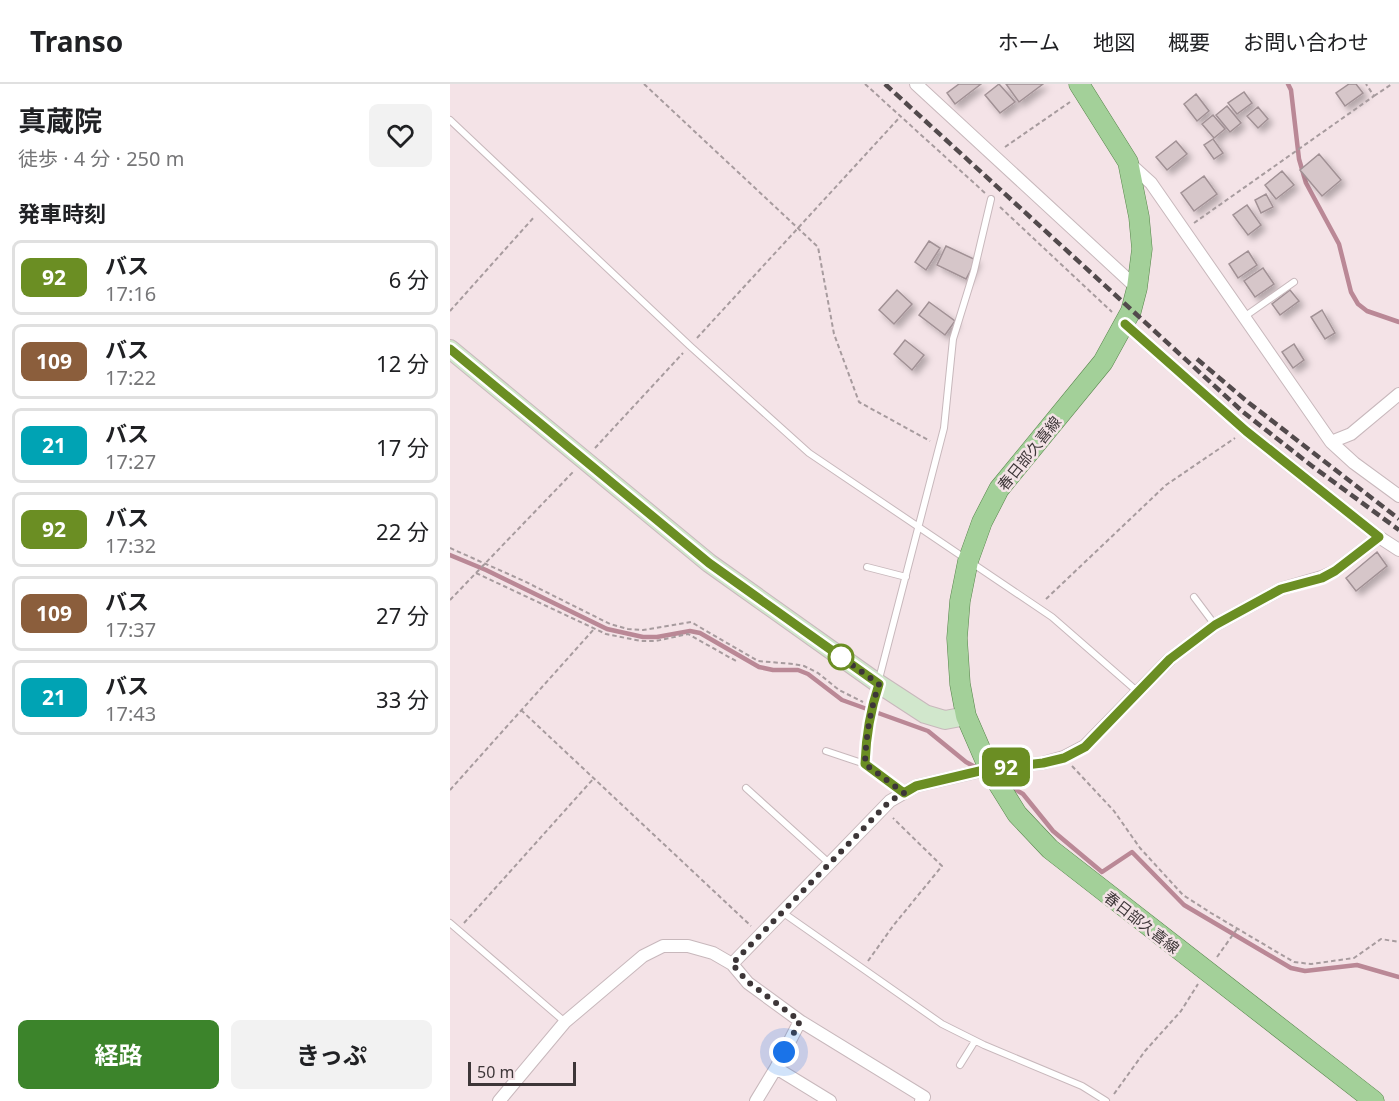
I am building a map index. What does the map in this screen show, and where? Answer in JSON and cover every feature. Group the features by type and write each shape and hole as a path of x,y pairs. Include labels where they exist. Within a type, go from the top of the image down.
{"main road":[{"name":"春日部久喜線","path":"1082,88 1128,162 1139,217 1142,249 1137,288 1125,324 1103,362 999,489 982,522 968,561 960,601 957,638 960,684 966,716 988,769 1017,814 1050,849 1374,1101"}],"street":[{"path":"916,84 1137,288"},
{"path":"1128,162 1151,183 1331,442 1354,463 1399,496"},
{"path":"1125,324 1246,431 1379,537 1399,550"},
{"path":"450,349 709,563 879,684 925,714 945,720 966,716"},
{"path":"1331,442 1351,434 1399,394"},
{"path":"732,964 890,801 916,786 988,769 1043,763 1064,758 1085,747 1170,659 1215,625 1281,589 1322,578 1335,571 1379,537"},
{"path":"499,1101 565,1022 643,956 663,946 688,946 713,953 732,964 748,982 800,1021 924,1097 921,1101"},
{"path":"756,1101 800,1021"},
{"path":"776,1068 830,1101"}],"lane":[{"path":"450,120 690,346 809,453 1052,617 1138,692"},
{"path":"865,764 866,736 872,706 939,446 948,400 953,339 974,271 992,199"},
{"path":"1244,317 1294,282"},
{"path":"867,567 906,577"},
{"path":"1194,597 1215,625"},
{"path":"826,751 865,764 904,793"},
{"path":"746,788 829,863"},
{"path":"782,912 942,1024 975,1041 1082,1086 1107,1101"},
{"path":"450,923 565,1022"},
{"path":"960,1065 975,1041"}],"path":[{"path":"644,84 818,247 834,334 859,402 939,446"},
{"path":"1366,84 1374,96"},
{"path":"1185,230 1392,84"},
{"path":"993,155 1082,88"},
{"path":"450,600 584,460 900,117"},
{"path":"450,311 543,207"},
{"path":"1038,608 1166,485 1246,431"},
{"path":"450,548 610,624 643,630 691,622 758,661 804,666 818,673 839,690 872,706"},
{"path":"476,572 594,628 626,639 641,641 692,635 736,661"},
{"path":"450,790 594,628"},
{"path":"521,710 760,935"},
{"path":"1064,758 1114,811 1140,848 1183,895 1287,958 1301,964 1328,963 1354,958 1381,939 1399,942"},
{"path":"458,930 594,778"},
{"path":"863,968 942,866 883,808"},
{"path":"1107,1101 1145,1051 1181,1011 1237,929"}],"building":[{"path":"959,84 981,84 955,104 947,93"},
{"path":"999,84 1015,102 1000,113 985,95"},
{"path":"1006,84 1043,84 1019,102"},
{"path":"1349,84 1356,84 1363,93 1345,106 1336,93"},
{"path":"1244,92 1252,103 1237,114 1228,103"},
{"path":"1196,94 1209,111 1197,121 1184,104"},
{"path":"1227,106 1241,123 1230,132 1216,115"},
{"path":"1258,107 1268,119 1258,128 1247,116"},
{"path":"1213,115 1225,129 1214,138 1202,124"},
{"path":"1213,139 1223,153 1214,159 1204,145"},
{"path":"1176,141 1187,154 1167,170 1156,157"},
{"path":"1319,154 1341,180 1322,196 1300,170"},
{"path":"1282,171 1294,185 1276,199 1265,185"},
{"path":"1204,176 1217,194 1194,211 1181,193"},
{"path":"1266,194 1273,207 1261,213 1255,200"},
{"path":"1247,205 1261,225 1248,235 1233,215"},
{"path":"929,241 940,248 926,270 915,262"},
{"path":"946,246 976,260 966,279 937,265"},
{"path":"1248,251 1257,265 1238,278 1229,264"},
{"path":"1263,268 1274,284 1255,297 1244,281"},
{"path":"897,290 912,304 894,324 879,310"},
{"path":"1290,290 1299,301 1280,315 1272,304"},
{"path":"929,302 955,321 945,335 919,315"},
{"path":"1322,310 1335,333 1325,339 1311,317"},
{"path":"905,340 924,355 912,370 894,354"},
{"path":"1294,344 1304,360 1293,368 1282,352"},
{"path":"1377,552 1387,566 1356,591 1346,578"}],"waterway":[{"path":"1288,84 1291,90 1299,159 1306,183 1339,244 1351,292 1358,304 1367,311 1399,322"},
{"path":"450,555 607,629 643,637 690,631 700,633 759,667 773,670 798,670 808,674 842,700 928,731 966,762 977,768"},
{"path":"1008,785 1023,794 1053,831 1102,872 1132,852 1184,905 1291,968 1305,971 1357,965 1399,977"}],"railway":[{"path":"885,84 1243,412 1399,530"},
{"path":"1197,359 1249,403 1399,519"}],"bus line":[{"name":"92","path":"450,349 709,563 879,684 866,736 865,764 904,793 916,786 988,769 1043,763 1064,758 1085,747 1170,659 1215,625 1290,585 1322,578 1335,571 1379,537 1246,431 1125,324"}],"route":[{"path":"784,1052 800,1021 748,982 732,964 890,801 904,793 865,764 866,736 879,684 841,657"}]}
